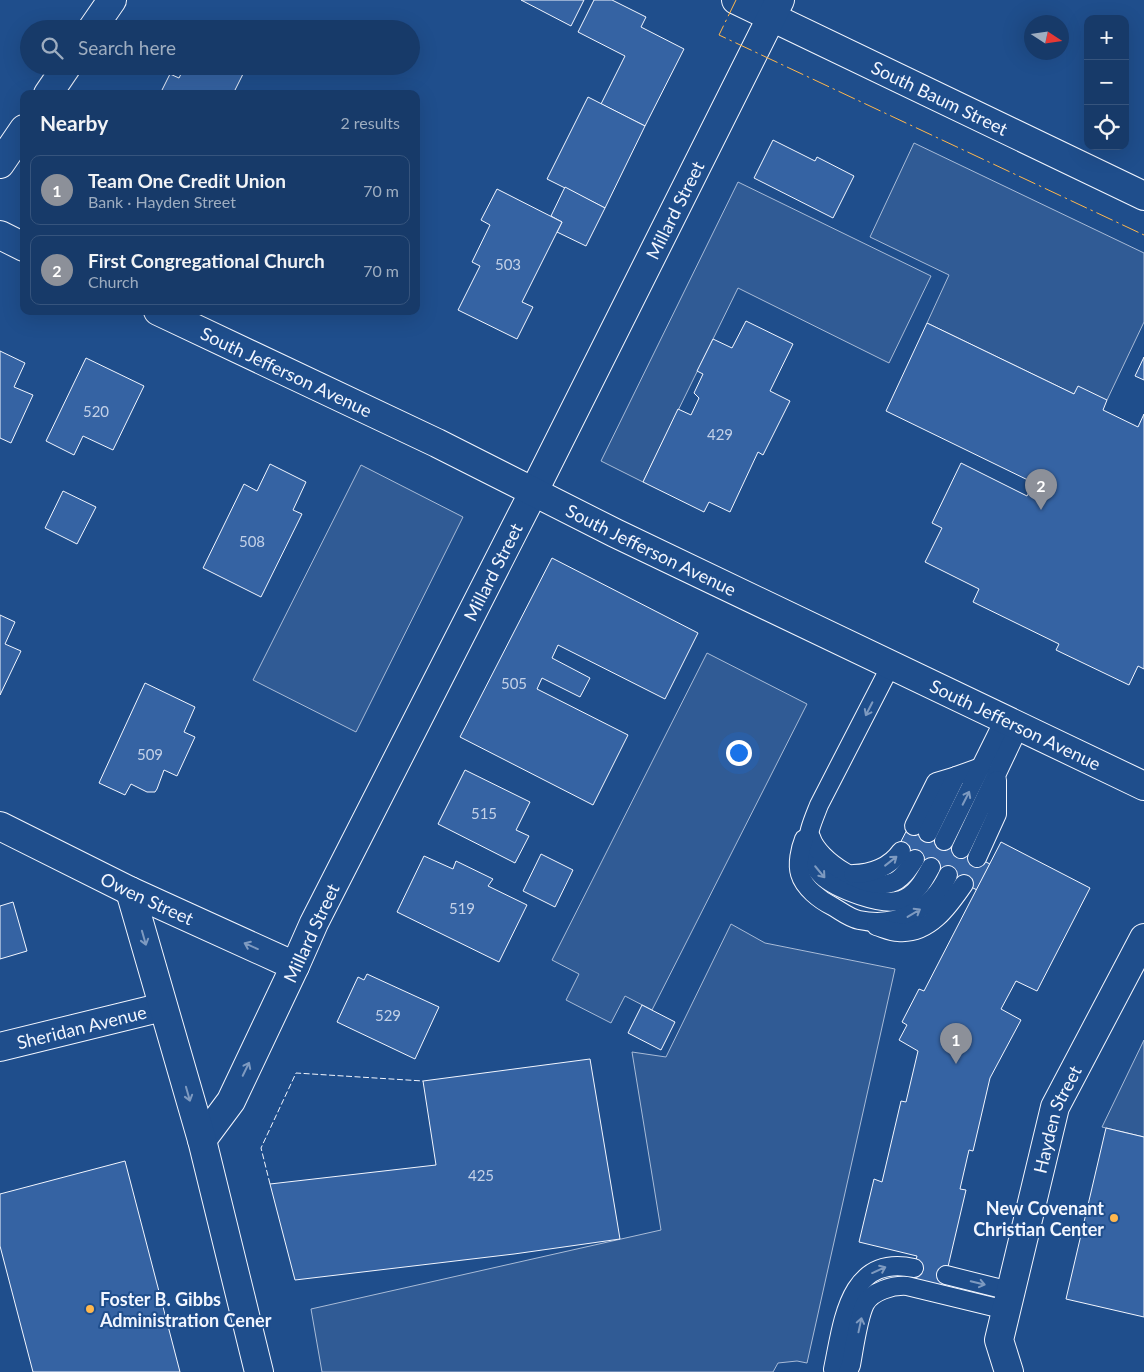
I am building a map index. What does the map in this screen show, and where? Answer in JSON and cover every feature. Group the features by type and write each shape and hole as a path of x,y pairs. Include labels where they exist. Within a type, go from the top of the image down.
{"street":[{"path":"98,20 112,0"},
{"name":"South Baum Street","path":"736,0 776,9 1144,196"},
{"name":"Millard Street","path":"202,1140 231,1101 314,923 534,492 776,9"},
{"path":"51,90 60,75"},
{"path":"0,164 20,135"},
{"path":"0,234 20,246"},
{"name":"South Jefferson Avenue","path":"166,315 534,492 614,533 1144,786"},
{"name":"Owen Street","path":"0,826 130,891 295,966"},
{"path":"130,891 202,1140 259,1372"},
{"name":"Hayden Street","path":"1009,1372 999,1340 1055,1107 1144,938"},
{"name":"Sheridan Avenue","path":"0,1047 163,1007"}],"lane":[{"path":"891,665 819,805 802,843 799,860 800,873 806,884 818,897 845,914 896,932 907,932 928,925 940,915 964,884"},
{"path":"961,850 989,771 1012,724"},
{"path":"921,829 956,776 989,771"},
{"path":"944,841 989,771"},
{"path":"977,858 997,814 989,771"},
{"path":"819,805 811,829 808,846 818,872 830,882 870,898 895,902 908,898 916,891 931,867"},
{"path":"811,829 813,844 820,854 845,872 876,883 891,883 905,873 908,855"},
{"path":"859,920 891,921 909,916 922,908 935,896 948,875"},
{"path":"836,1372 833,1369 846,1308 857,1286 867,1276 883,1268 896,1265 914,1268"},
{"path":"946,1275 1008,1301"},
{"path":"848,1372 865,1304 873,1296 886,1289 907,1286 1008,1301"}],"shaded area":[{"path":"914,143 1144,253 1144,322 1107,400 1074,394 927,323 949,275 870,237"},
{"path":"738,182 931,276 889,363 738,288 643,482 601,461"},
{"path":"361,465 463,517 356,732 253,680"},
{"path":"707,653 807,704 652,1010 625,996 611,1023 566,1000 579,974 552,960"},
{"path":"731,924 765,943 895,969 807,1363 797,1361 778,1363 773,1372 322,1372 311,1309 661,1230 632,1052 666,1057"},
{"path":"1144,1040 1144,1137 1102,1127"}],"building":[{"path":"521,0 584,0 571,26"},
{"path":"594,0 612,0 646,17 641,27 684,49 645,126 601,104 625,56 578,32"},
{"path":"170,75 179,78 180,75 242,75 235,90 162,90"},
{"path":"588,97 645,126 605,208 547,179"},
{"path":"773,140 815,161 817,157 854,176 833,218 754,178"},
{"path":"565,187 605,208 586,246 557,232 562,222 551,216"},
{"path":"497,189 562,222 522,302 533,307 517,339 458,310 480,266 472,262 490,225 481,220"},
{"path":"746,321 793,344 770,391 790,401 763,455 758,452 730,512 709,502 704,512 643,482 678,409 691,415 699,398 694,393 703,374 697,371 713,339 732,348"},
{"path":"927,323 1074,394 1078,386 1107,400 1103,410 1138,427 1144,414 1144,669 1138,666 1129,685 1056,650 1059,644 973,602 979,589 925,562 942,528 932,523 961,463 1027,496 1034,483 886,411"},
{"path":"0,351 25,363 14,387 33,395 11,443 0,438"},
{"path":"1144,357 1144,380 1135,376"},
{"path":"86,358 144,386 113,450 83,436 74,455 46,441"},
{"path":"270,464 306,482 293,510 302,514 261,597 203,568 244,484 257,491"},
{"path":"63,491 96,507 77,544 45,528"},
{"path":"552,558 698,633 665,699 558,645 552,658 590,678 580,697 542,678 537,689 628,735 593,805 460,737"},
{"path":"0,615 15,622 5,644 21,651 0,695"},
{"path":"145,683 195,707 184,732 195,737 177,776 164,770 155,792 147,792 131,784 125,795 99,783"},
{"path":"465,770 530,802 516,830 529,836 515,863 438,824"},
{"path":"910,824 990,864 977,890 897,849"},
{"path":"1001,842 1090,888 1037,991 1016,981 1001,1009 1021,1020 990,1078 973,1151 969,1150 960,1189 966,1190 943,1288 911,1280 917,1256 859,1242 874,1179 882,1182 901,1101 906,1102 918,1051 899,1040 907,1025 902,1022 919,989 924,991"},
{"path":"541,854 573,870 555,907 523,891"},
{"path":"424,856 453,869 456,861 493,879 488,886 527,905 499,962 397,912"},
{"path":"13,902 27,951 0,959 0,906"},
{"path":"367,974 439,1007 415,1059 337,1022 358,977 364,980"},
{"path":"642,1005 675,1022 661,1050 628,1033"},
{"path":"590,1059 620,1239 514,1254 295,1280 270,1184 436,1165 423,1081"},
{"name":"New Covenant Christian Center","path":"1106,1128 1144,1137 1144,1317 1066,1299"},
{"name":"Foster B. Gibbs Administration Cener","path":"125,1161 180,1372 33,1372 0,1246 0,1194"}],"fence":[{"path":"270,1184 261,1148 296,1073 423,1081"}],"power":[{"path":"736,0 719,35 1144,235"}],"place":[{"name":"First Congregational Church","path":"1041,510"},
{"name":"Team One Credit Union","path":"956,1064"},
{"name":"New Covenant Christian Center","path":"1114,1218"},
{"name":"Foster B. Gibbs Administration Cener","path":"90,1309"}]}
